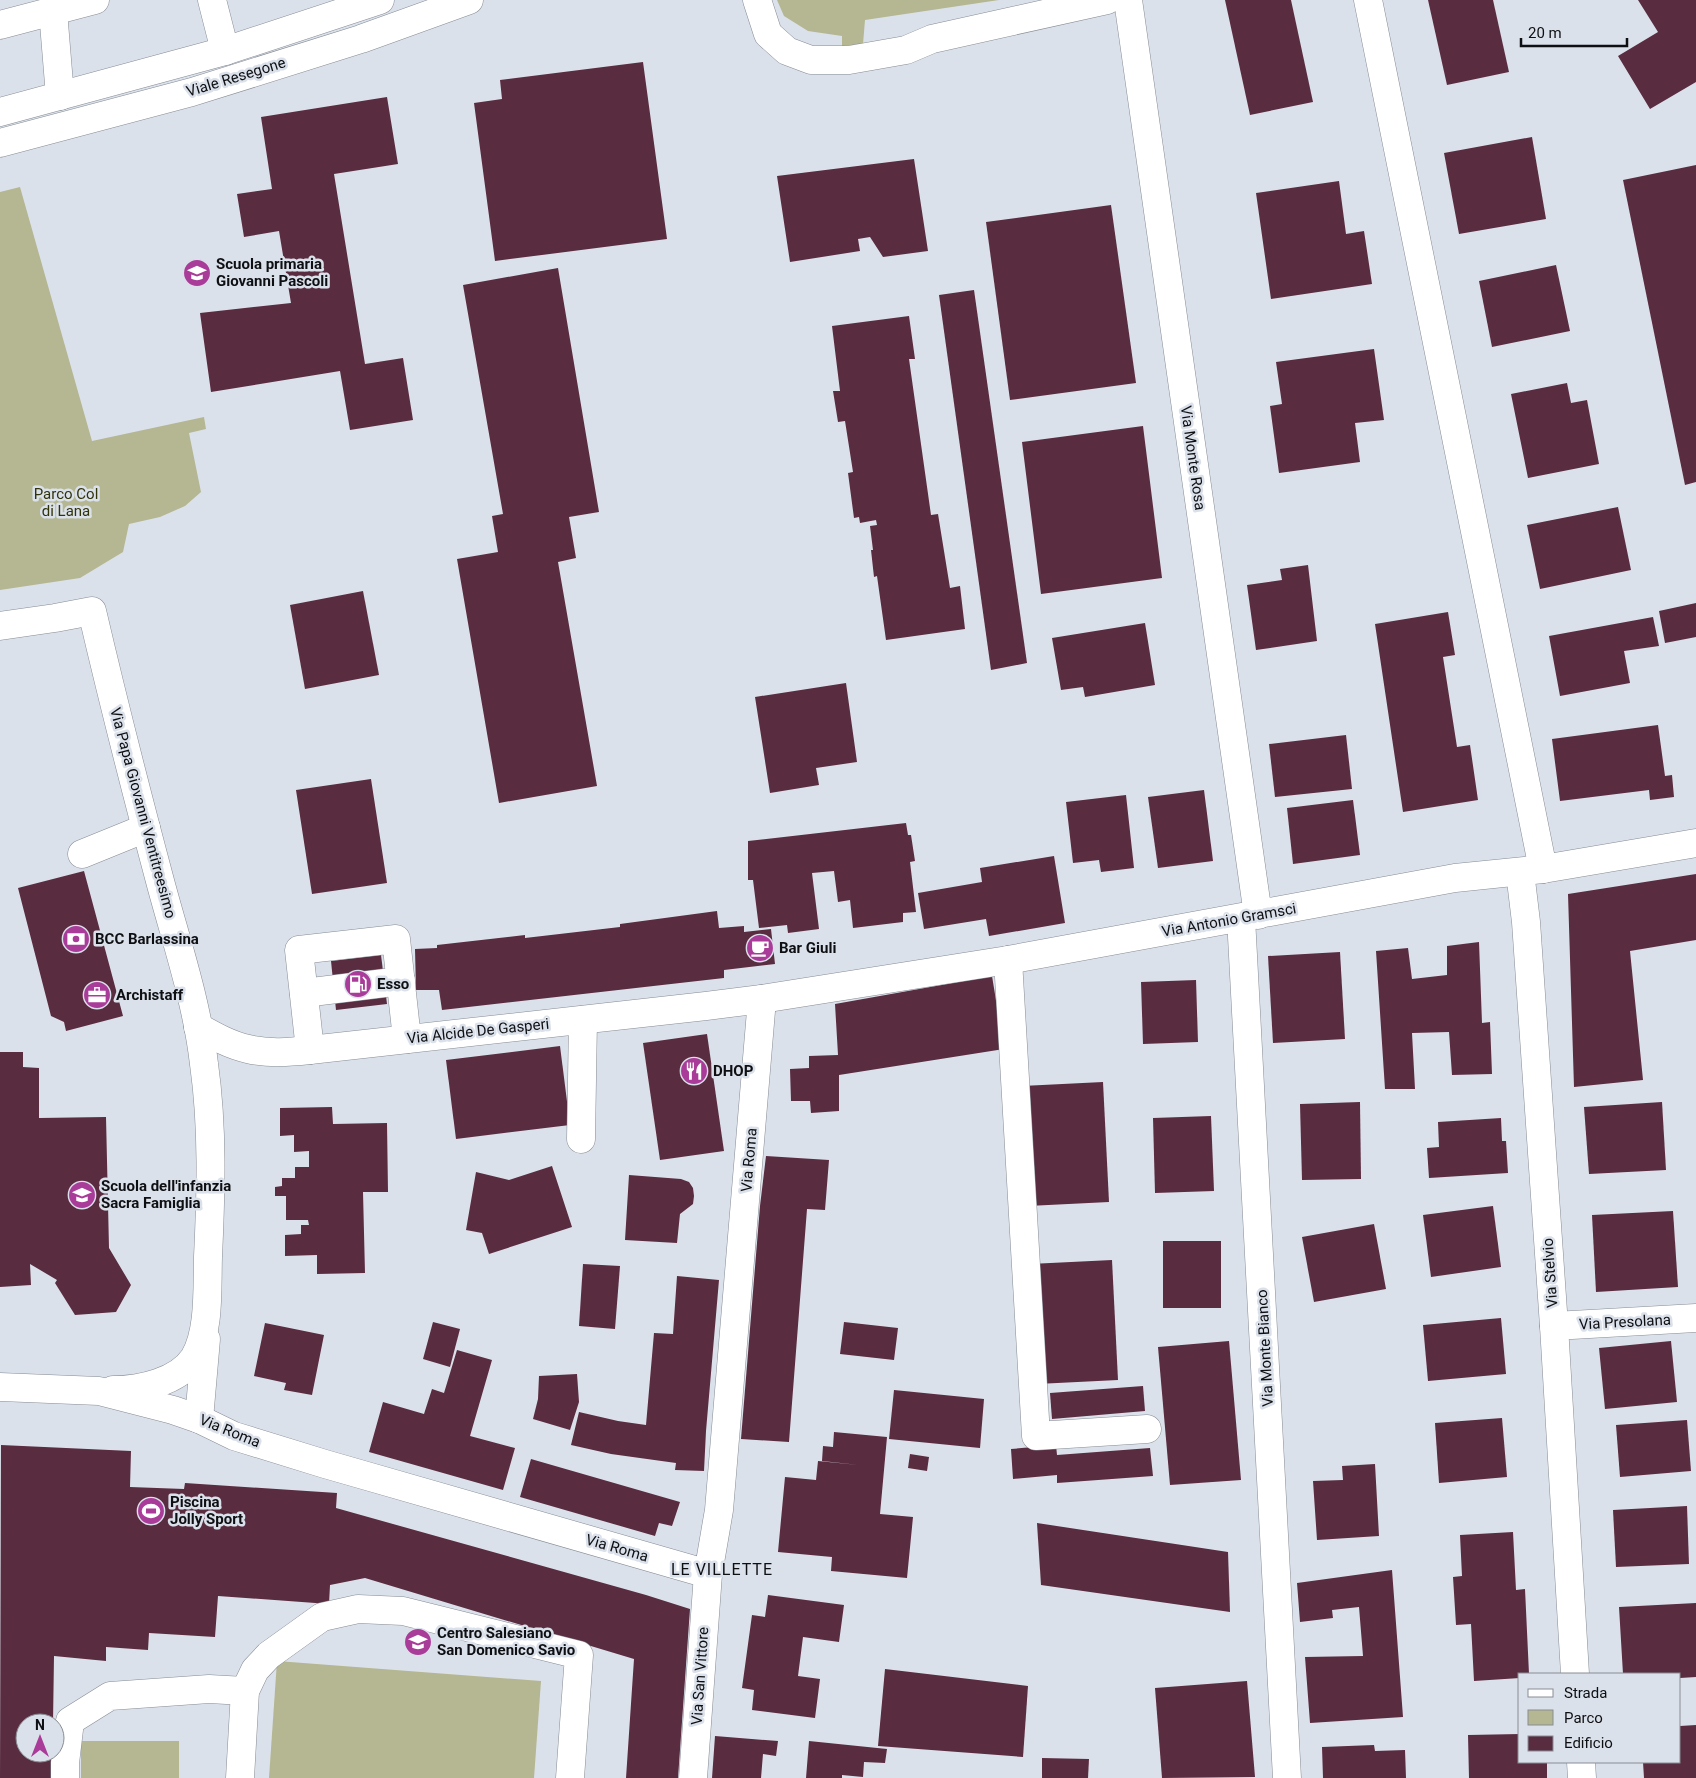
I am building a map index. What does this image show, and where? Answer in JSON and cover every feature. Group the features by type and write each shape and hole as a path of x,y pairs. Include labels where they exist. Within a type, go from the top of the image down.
{"street":[{"path":"0,25 95,0"},
{"path":"212,0 225,51"},
{"name":"Viale Resegone","path":"0,112 225,51 380,0"},
{"name":"Viale Resegone","path":"0,143 192,92 361,38 469,0"},
{"path":"757,0 768,34 787,51 811,60 849,60 906,50 932,39 1107,0"},
{"name":"Via Monte Rosa","path":"1128,0 1227,701 1250,917"},
{"name":"Via Stelvio","path":"1368,0 1531,871 1526,922 1554,1326 1575,1673"},
{"path":"53,11 60,96"},
{"name":"Via Papa Giovanni Ventitreesimo","path":"0,626 92,611 120,731 187,980 204,1064 209,1142 210,1211 205,1314 201,1343 194,1357 184,1370 168,1378 148,1385 99,1391"},
{"path":"82,854 146,828"},
{"name":"Via Antonio Gramsci","path":"762,999 1008,960 1455,878 1531,871 1696,843"},
{"name":"Via Monte Bianco","path":"1250,917 1287,1778"},
{"path":"310,1050 299,950 396,939 407,1039"},
{"path":"1008,960 1036,1436 1147,1429"},
{"path":"304,992 401,981"},
{"name":"Via Alcide De Gasperi","path":"198,1027 222,1040 247,1049 276,1052 310,1050 762,999"},
{"name":"Via Roma","path":"0,1387 99,1391 173,1410 199,1419 234,1436 325,1464 708,1574 718,1510 762,999"},
{"path":"581,1138 583,1020"},
{"name":"Via Papa Giovanni Ventitreesimo","path":"199,1419 206,1335 205,1314"},
{"name":"Via Presolana","path":"1554,1326 1696,1318"},
{"name":"Via San Vittore","path":"693,1778 708,1574"},
{"path":"240,1778 245,1691 255,1670 269,1655 322,1617 358,1609 403,1611 579,1654 570,1778"},
{"path":"65,1778 70,1721 110,1696 209,1689 245,1691"},
{"path":"1581,1763 1582,1778"}],"green space":[{"path":"777,0 999,0 865,20 863,44 842,46 842,36 808,31 784,16"},
{"name":"Parco Col di Lana","path":"20,187 92,441 204,417 206,429 189,433 201,492 185,506 160,517 129,524 123,552 80,578 0,590 0,192"},
{"path":"277,1661 541,1681 534,1778 269,1778"},
{"path":"81,1741 179,1741 179,1778 81,1778"}],"building":[{"path":"1225,0 1291,0 1313,102 1250,115"},
{"path":"1428,0 1493,0 1509,72 1447,85"},
{"path":"1638,0 1696,0 1696,82 1650,109 1618,56 1658,32"},
{"path":"643,62 667,239 495,261 474,103 502,99 500,80"},
{"path":"387,97 398,164 334,174 365,364 403,358 413,420 350,430 340,371 211,392 200,313 291,303 279,231 244,237 237,194 272,189 261,117"},
{"path":"1532,137 1546,219 1459,234 1444,153"},
{"path":"914,159 928,251 883,257 870,237 858,239 860,251 790,262 777,176"},
{"path":"1696,165 1696,482 1685,485 1623,180"},
{"path":"1339,181 1346,234 1364,231 1372,284 1271,299 1256,193"},
{"path":"1111,205 1136,383 1010,400 986,222"},
{"path":"1556,265 1570,331 1492,347 1479,281"},
{"path":"558,268 599,512 569,517 576,558 558,562 597,786 499,803 457,559 498,552 492,516 503,514 463,285"},
{"path":"974,290 1027,663 991,670 939,295"},
{"path":"909,316 915,359 909,359 931,515 938,514 950,588 960,586 965,629 886,640 877,576 874,577 871,550 873,550 870,526 877,525 876,520 860,523 859,517 854,518 848,473 853,472 845,421 838,422 833,391 840,391 832,326"},
{"path":"1374,349 1384,420 1355,423 1360,462 1279,473 1270,406 1282,404 1276,362"},
{"path":"1567,383 1571,403 1587,400 1599,464 1528,478 1511,394"},
{"path":"1143,426 1162,578 1041,594 1022,442"},
{"path":"1618,507 1631,570 1540,589 1527,525"},
{"path":"1308,565 1317,641 1256,650 1247,585 1282,580 1280,569"},
{"path":"363,591 379,675 305,689 290,605"},
{"path":"1696,603 1696,637 1665,643 1659,611"},
{"path":"1448,612 1455,655 1443,657 1457,747 1470,745 1478,800 1403,812 1375,624"},
{"path":"1653,617 1659,646 1624,651 1630,683 1560,696 1549,636"},
{"path":"1145,623 1155,685 1085,697 1083,687 1061,690 1052,638"},
{"path":"846,683 857,762 816,768 819,785 770,793 755,697"},
{"path":"1658,725 1665,776 1672,775 1674,797 1650,800 1649,790 1560,801 1552,739"},
{"path":"1346,735 1352,789 1275,797 1269,744"},
{"path":"371,779 387,883 312,894 296,790"},
{"path":"1204,790 1213,861 1158,868 1148,797"},
{"path":"1126,795 1134,868 1101,872 1099,860 1073,863 1066,802"},
{"path":"1353,800 1360,855 1293,864 1287,808"},
{"path":"906,823 908,835 911,835 915,861 910,862 916,912 903,913 903,922 853,928 850,900 838,902 834,871 812,873 819,929 788,933 787,925 759,928 753,880 748,880 748,841"},
{"path":"1054,856 1065,923 989,936 986,919 924,929 918,893 982,882 980,868"},
{"path":"84,871 123,1016 66,1031 64,1022 51,1016 18,888"},
{"path":"1696,874 1696,940 1630,951 1643,1080 1574,1087 1568,894"},
{"path":"717,911 719,928 744,926 744,932 771,929 775,964 724,970 724,978 442,1010 439,990 416,990 415,949 437,948 437,945 525,935 525,938 620,927 620,924"},
{"path":"1479,942 1482,1023 1490,1022 1492,1074 1452,1075 1449,1032 1412,1033 1415,1089 1385,1089 1376,951 1408,948 1412,979 1447,975 1447,946"},
{"path":"1340,952 1345,1039 1273,1043 1268,956"},
{"path":"381,955 387,1004 336,1010 331,961"},
{"path":"992,976 1004,1049 839,1075 839,1111 811,1113 810,1101 791,1101 790,1069 809,1068 809,1056 838,1055 835,1004"},
{"path":"1196,980 1198,1042 1143,1044 1141,982"},
{"path":"707,1034 724,1151 660,1160 643,1043"},
{"path":"560,1046 570,1125 456,1139 446,1060"},
{"path":"0,1052 23,1052 23,1067 39,1068 39,1118 106,1117 109,1248 131,1285 116,1312 75,1315 55,1283 57,1280 30,1264 31,1285 0,1287"},
{"path":"1103,1082 1109,1202 1028,1206 1022,1086"},
{"path":"1360,1102 1361,1179 1302,1180 1300,1104"},
{"path":"1662,1102 1666,1170 1589,1174 1584,1107"},
{"path":"332,1107 333,1124 387,1123 388,1192 363,1192 365,1273 317,1274 317,1255 285,1256 285,1235 301,1234 301,1225 309,1225 308,1220 286,1220 286,1196 275,1196 275,1187 282,1186 282,1178 295,1178 295,1167 309,1167 309,1151 294,1152 294,1135 280,1136 280,1108"},
{"path":"1211,1116 1214,1191 1155,1193 1153,1118"},
{"path":"1501,1118 1502,1141 1506,1141 1508,1173 1429,1178 1427,1148 1439,1147 1438,1122"},
{"path":"766,1156 829,1160 825,1210 807,1209 789,1442 741,1439 760,1206"},
{"path":"552,1166 572,1227 489,1254 482,1233 466,1230 476,1172 509,1180"},
{"path":"629,1175 681,1179 689,1182 693,1188 693,1204 680,1214 677,1243 625,1240"},
{"path":"1493,1206 1501,1267 1431,1277 1423,1215"},
{"path":"1673,1211 1678,1287 1596,1292 1592,1215"},
{"path":"1374,1224 1386,1289 1314,1302 1302,1237"},
{"path":"1163,1241 1221,1241 1221,1308 1163,1308"},
{"path":"1112,1260 1118,1380 1037,1384 1030,1264"},
{"path":"583,1264 620,1266 615,1329 579,1326"},
{"path":"677,1276 719,1280 704,1471 675,1470 676,1463 611,1454 571,1445 579,1412 646,1425 654,1333 673,1334"},
{"path":"1501,1318 1506,1374 1428,1381 1423,1325"},
{"path":"433,1322 460,1329 450,1367 423,1359"},
{"path":"844,1322 898,1328 894,1360 840,1354"},
{"path":"265,1323 324,1335 312,1395 284,1390 286,1383 254,1376"},
{"path":"1229,1341 1241,1480 1170,1485 1158,1347"},
{"path":"1671,1341 1677,1402 1605,1409 1599,1348"},
{"path":"457,1350 492,1360 470,1436 515,1448 503,1490 369,1452 383,1402 424,1414 432,1389 444,1393"},
{"path":"577,1374 579,1402 570,1430 533,1419 538,1399 539,1376"},
{"path":"1143,1386 1145,1411 1052,1419 1050,1393"},
{"path":"894,1390 984,1399 980,1448 889,1439"},
{"path":"1502,1418 1507,1477 1439,1483 1435,1423"},
{"path":"1687,1420 1691,1471 1620,1477 1616,1425"},
{"path":"834,1432 887,1437 880,1514 913,1517 907,1578 831,1571 832,1557 778,1552 785,1477 816,1480 818,1461 859,1465 822,1461 823,1446 833,1447"},
{"path":"1,1445 131,1451 130,1487 184,1489 185,1483 337,1493 336,1508 690,1609 678,1778 626,1778 634,1659 365,1578 330,1585 329,1604 218,1596 215,1637 149,1633 148,1650 106,1647 106,1661 54,1656 53,1713 15,1713 15,1763 53,1763 53,1778 0,1778"},
{"path":"1056,1445 1057,1455 1150,1448 1153,1476 1057,1483 1057,1475 1013,1479 1011,1449"},
{"path":"910,1454 929,1457 927,1471 908,1468"},
{"path":"531,1459 680,1502 672,1526 659,1523 655,1536 520,1497"},
{"path":"1375,1464 1379,1536 1317,1540 1313,1481 1343,1480 1342,1466"},
{"path":"1687,1506 1689,1564 1616,1567 1613,1510"},
{"path":"1037,1523 1228,1552 1230,1612 1041,1585"},
{"path":"1513,1532 1516,1590 1525,1589 1529,1673 1518,1673 1518,1678 1474,1681 1471,1624 1456,1625 1453,1577 1462,1576 1460,1535"},
{"path":"1392,1570 1403,1717 1310,1723 1305,1657 1363,1656 1359,1607 1332,1610 1333,1618 1300,1622 1297,1583"},
{"path":"768,1595 844,1605 839,1642 803,1637 798,1676 820,1679 815,1718 752,1710 754,1690 742,1688 752,1615 765,1617"},
{"path":"1696,1603 1696,1677 1681,1678 1681,1673 1623,1673 1619,1607"},
{"path":"885,1669 1028,1686 1023,1757 878,1746"},
{"path":"1247,1681 1255,1777 1162,1778 1155,1688"},
{"path":"1696,1725 1696,1778 1644,1778 1643,1763 1681,1763 1681,1726"},
{"path":"1518,1734 1518,1763 1547,1763 1547,1778 1469,1778 1468,1735"},
{"path":"715,1736 778,1741 776,1756 763,1754 761,1778 712,1778"},
{"path":"809,1741 887,1749 885,1763 864,1762 863,1777 842,1775 842,1778 806,1778"},
{"path":"1374,1745 1375,1751 1405,1750 1406,1778 1323,1778 1322,1747"},
{"path":"1042,1758 1089,1759 1088,1778 1042,1778"}],"place":[{"name":"Scuola primaria Giovanni Pascoli","path":"197,273"},
{"name":"BCC Barlassina","path":"76,939"},
{"name":"Bar Giuli","path":"760,948"},
{"name":"Esso","path":"358,984"},
{"name":"Archistaff","path":"97,995"},
{"name":"DHOP","path":"694,1071"},
{"name":"Scuola dell'infanzia Sacra Famiglia","path":"82,1195"},
{"name":"Piscina Jolly Sport","path":"151,1511"},
{"name":"Centro Salesiano San Domenico Savio","path":"418,1642"}],"district":[{"name":"LE VILLETTE","path":"722,1569"}]}
